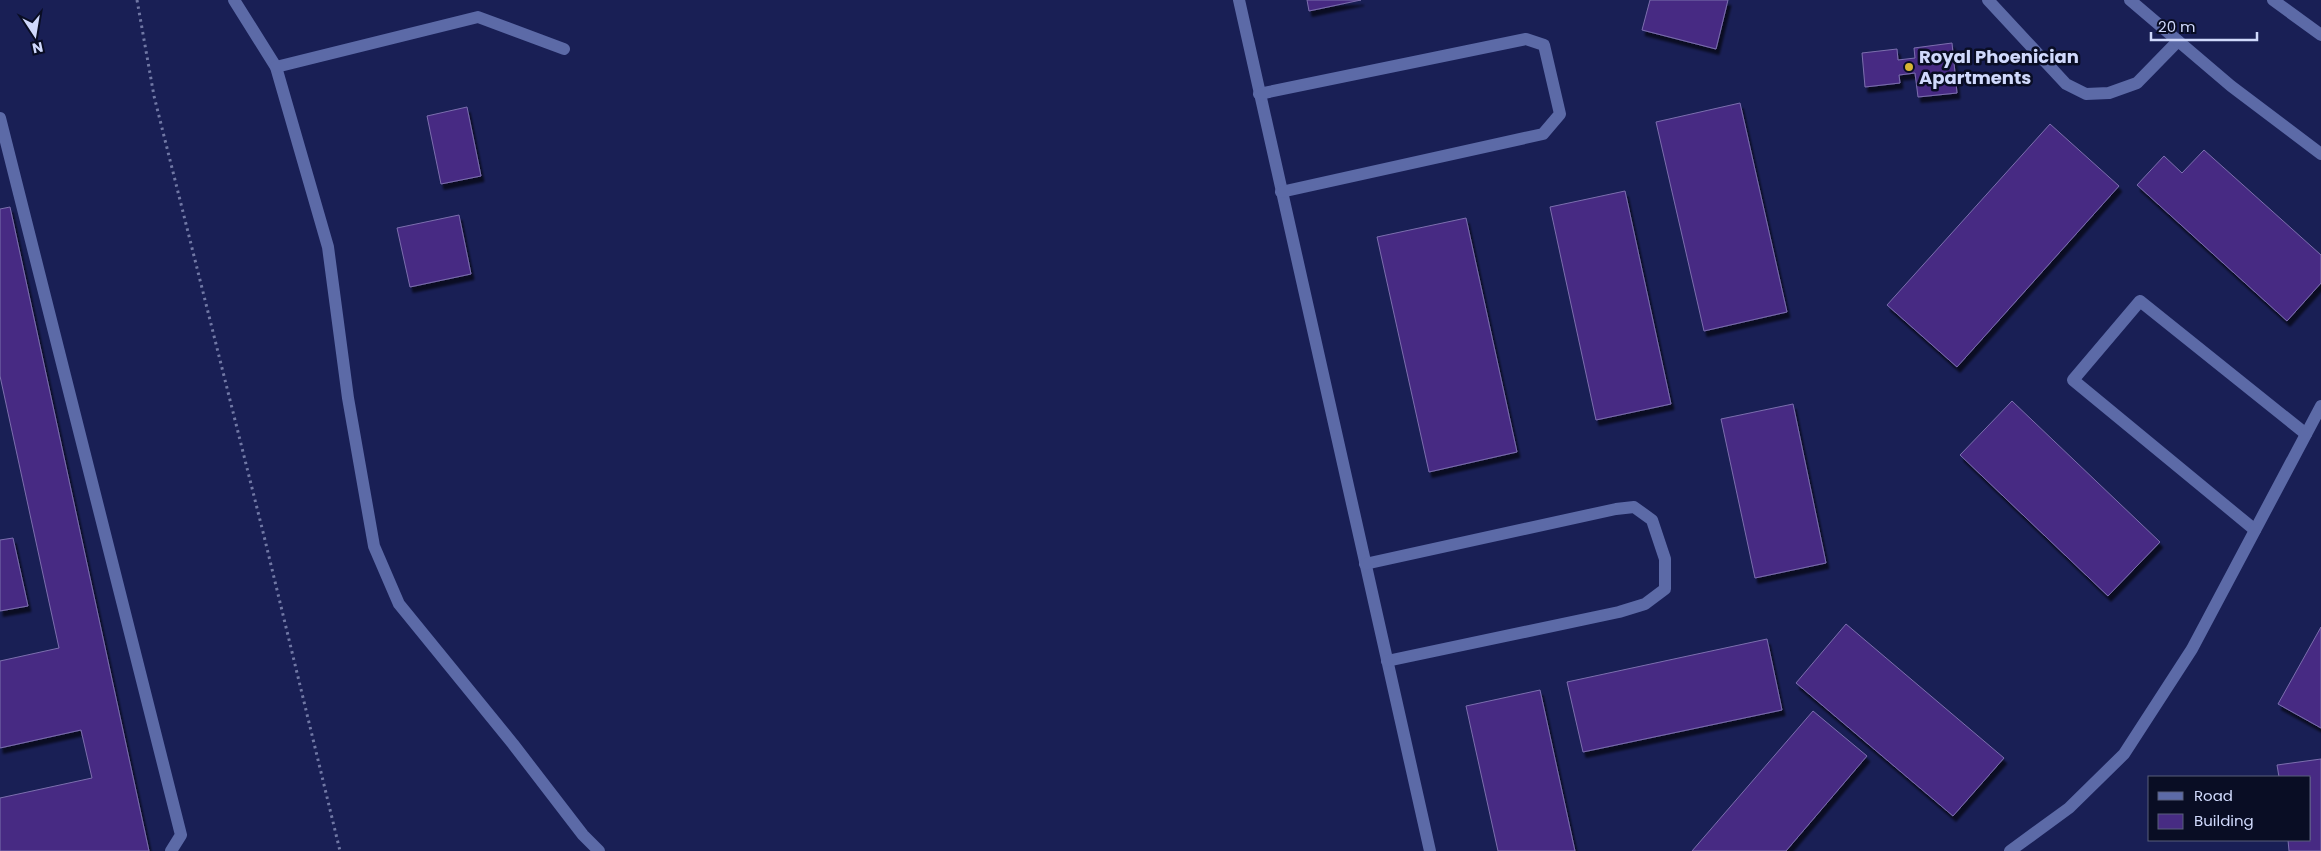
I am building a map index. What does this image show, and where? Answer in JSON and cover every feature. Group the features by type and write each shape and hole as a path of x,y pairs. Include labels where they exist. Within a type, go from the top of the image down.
{"street":[{"path":"234,0 276,66 328,247 348,398 374,546 399,604 583,835 599,851"},
{"path":"1239,0 1430,851"},
{"path":"1988,0 2066,84 2086,94 2109,93 2137,83 2178,41"},
{"path":"2130,0 2231,86 2321,154"},
{"path":"2274,0 2321,35"},
{"path":"276,66 478,18 564,49"},
{"path":"1259,94 1526,39 1544,45 1560,114 1543,134 1282,192"},
{"path":"0,118 181,835 171,851"},
{"path":"2255,530 2073,380 2140,300 2306,434"},
{"path":"2010,851 2069,808 2124,754 2192,649 2321,406"},
{"path":"1365,564 1616,509 1634,507 1652,520 1664,559 1665,589 1645,604 1619,612 1387,661"}],"path":[{"path":"137,0 154,96 264,536 340,851"}],"building":[{"path":"1307,0 1361,0 1309,11"},
{"path":"1650,0 1728,0 1716,49 1642,30"},
{"name":"Royal Phoenician Apartments","path":"1952,43 1957,93 1918,97 1915,73 1899,75 1900,83 1865,87 1862,53 1897,49 1898,60 1915,58 1914,48"},
{"path":"1740,103 1787,312 1704,331 1656,122"},
{"path":"467,107 481,176 441,184 427,116"},
{"path":"2050,124 2119,186 1957,367 1887,305"},
{"path":"2204,150 2321,255 2321,283 2287,321 2137,185 2164,156 2182,173"},
{"path":"1625,191 1671,404 1596,420 1550,207"},
{"path":"10,207 149,851 0,851 0,798 92,778 81,730 0,748 0,661 59,648 0,376 0,209"},
{"path":"459,215 471,274 410,287 397,228"},
{"path":"1466,218 1517,452 1429,472 1377,237"},
{"path":"2012,401 2160,542 2108,596 1960,455"},
{"path":"1793,404 1826,563 1755,578 1721,419"},
{"path":"13,538 28,606 0,611 0,540"},
{"path":"1846,624 2004,758 1953,816 1796,683"},
{"path":"2321,627 2321,728 2278,704"},
{"path":"1767,639 1782,710 1583,752 1567,682"},
{"path":"1540,690 1575,851 1498,851 1466,706"},
{"path":"1813,711 1867,756 1786,851 1692,851"},
{"path":"2321,759 2321,851 2289,851 2288,841 2311,841 2311,776 2279,776 2277,765"}],"place":[{"name":"Royal Phoenician Apartments","path":"1909,67"}]}
